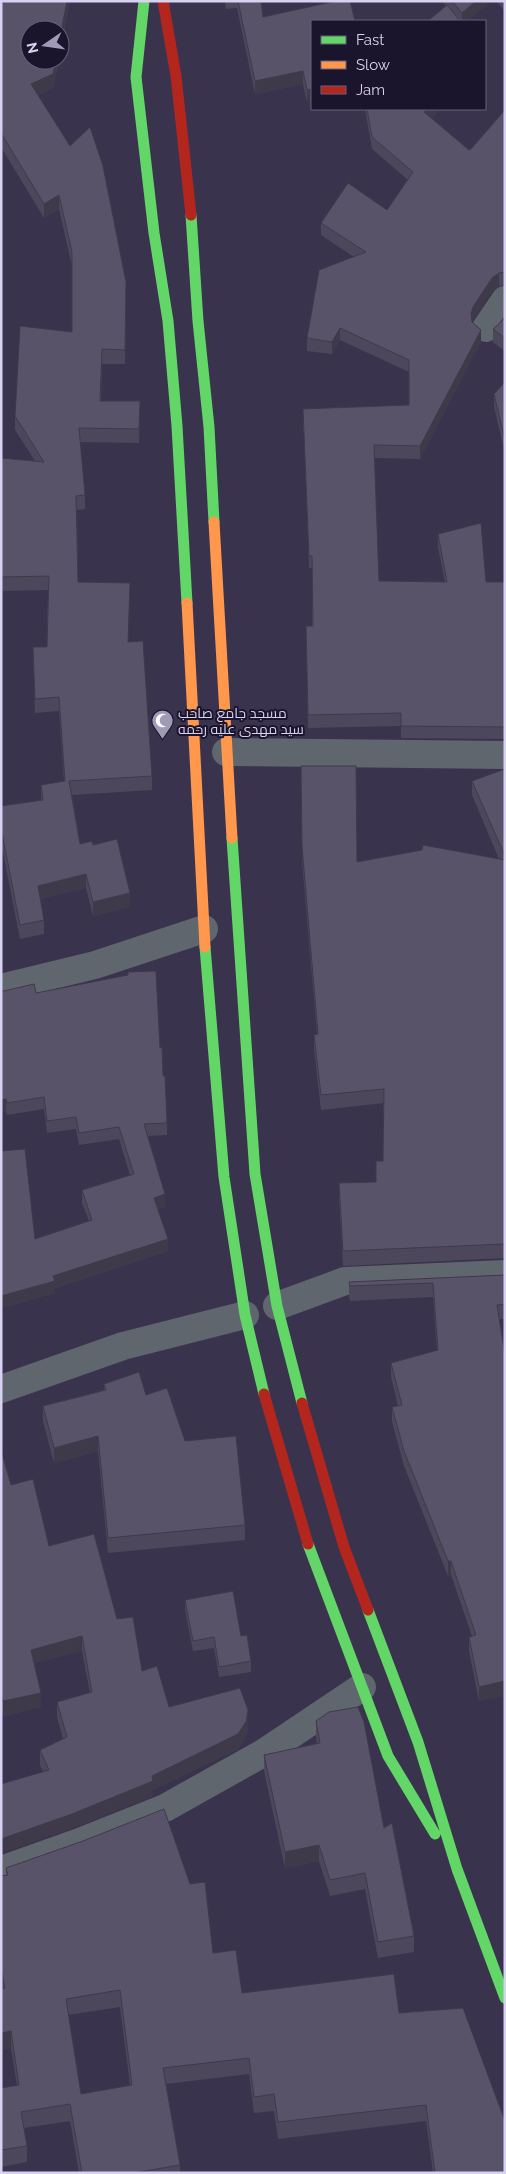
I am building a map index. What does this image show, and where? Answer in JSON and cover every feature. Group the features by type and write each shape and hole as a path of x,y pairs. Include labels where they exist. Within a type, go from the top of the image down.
{"main road":[{"path":"144,1 136,77 154,233 168,321 175,407 204,929 224,1177 245,1315 267,1404 313,1561 388,1756 456,1869"},
{"path":"163,1 176,76 192,222 198,321 210,437 226,752 255,1174 276,1306 344,1547 418,1742 456,1869 505,1998"}],"street":[{"path":"486,328 505,300"},
{"path":"226,752 505,756"},
{"path":"1,988 95,965 204,929"},
{"path":"276,1306 345,1281 505,1274"},
{"path":"1,1389 123,1346 245,1315"},
{"path":"1,1870 77,1843 165,1808 264,1752 362,1687"}],"building":[{"path":"1,1 67,1 63,20 20,20 20,70 54,70 53,74 31,84 70,146 90,127 103,166 126,282 125,350 102,349 100,401 140,401 139,429 79,428 85,495 76,496 78,582 130,583 128,642 143,641 152,776 69,781 80,844 92,841 93,845 117,839 130,893 93,902 86,874 38,886 44,920 20,925 1,828 1,806 43,800 41,785 65,781 59,697 35,699 33,647 47,647 49,576 1,577 1,458 44,462 15,416 20,326 72,332 72,252 59,195 44,204 1,133"},
{"path":"238,1 261,1 263,17 336,1 350,1 355,20 311,20 311,89 307,90 303,71 255,81"},
{"path":"452,1 476,1 462,13"},
{"path":"447,5 459,20 429,20"},
{"path":"367,110 426,110 424,112 469,150 505,110 505,272 499,273 492,278 473,307 471,314 472,322 481,330 420,446 374,445 379,581 447,582 438,534 481,523 486,582 505,582 505,727 401,726 401,713 308,715 306,626 313,626 312,556 309,556 303,409 409,405 409,360 340,328 332,342 307,338 319,270 366,252 321,223 348,183 387,210 413,172 372,137"},
{"path":"505,316 505,338 493,329"},
{"path":"505,382 505,436 504,436 494,394"},
{"path":"301,766 356,766 357,862 422,850 423,845 505,860 505,1244 343,1251 339,1183 376,1182 376,1161 383,1161 384,1089 321,1095 314,1035 318,1034 302,846"},
{"path":"505,769 505,856 472,781"},
{"path":"156,971 160,1048 162,1047 163,1076 165,1076 167,1123 144,1124 165,1194 154,1198 168,1239 53,1276 55,1281 1,1296 1,1151 25,1149 35,1239 92,1220 82,1190 134,1174 119,1127 79,1133 76,1117 47,1121 44,1097 7,1103 6,1099 1,1100 1,991 34,984 36,993 128,975 128,972"},
{"path":"505,1275 505,1304 497,1305 505,1355 505,1681 479,1687 469,1637 476,1635 451,1561 448,1561 404,1451 392,1407 402,1405 391,1363 438,1350 433,1283 350,1286 349,1282"},
{"path":"139,1372 146,1395 167,1388 185,1441 236,1436 245,1525 108,1538 98,1436 54,1448 43,1406 106,1390 104,1384"},
{"path":"1,1450 11,1485 33,1479 49,1546 94,1534 117,1619 133,1617 142,1671 157,1666 169,1707 240,1688 248,1710 246,1722 238,1734 152,1776 153,1781 72,1814 1,1839 1,1784 49,1770 40,1750 67,1737 57,1702 92,1692 82,1636 31,1650 41,1693 3,1701 1,1694"},
{"path":"233,1591 241,1636 247,1635 251,1661 219,1667 214,1637 193,1641 185,1600"},
{"path":"358,1707 364,1722 384,1828 392,1823 414,1936 378,1942 365,1873 330,1880 319,1845 285,1852 264,1755 320,1743 316,1721 329,1712"},
{"path":"164,1809 190,1884 205,1882 213,1953 236,1950 242,1993 394,1974 399,2013 463,2008 505,2121 505,2173 435,2173 426,2105 278,2122 274,2094 254,2097 249,2058 163,2068 180,2165 140,2173 82,2173 70,2104 21,2112 27,2146 1,2150 1,2088 19,2085 11,2031 1,2033 1,1989 5,1988 1,1970 1,1876 8,1875 6,1868 83,1841","holes":["120,1990 132,2085 81,2094 66,1999"]}],"traffic: fast":[{"path":"144,1 136,77 154,233 168,321 177,426 187,603"},
{"path":"191,215 198,321 209,427 214,522"},
{"path":"232,838 255,1174 277,1306 302,1403"},
{"path":"205,947 224,1177 245,1315 264,1394"},
{"path":"308,1544 388,1756 435,1834"},
{"path":"368,1610 418,1742 457,1869 505,1998"}],"traffic: slow":[{"path":"214,522 232,838"},
{"path":"187,603 205,947"}],"traffic: jam":[{"path":"163,1 176,76 191,215"},
{"path":"264,1394 308,1544"},
{"path":"302,1403 344,1547 368,1610"}],"place":[{"name":"مسجد جامع صاحب سید مهدی علیه رحمه","path":"162,740"}]}
